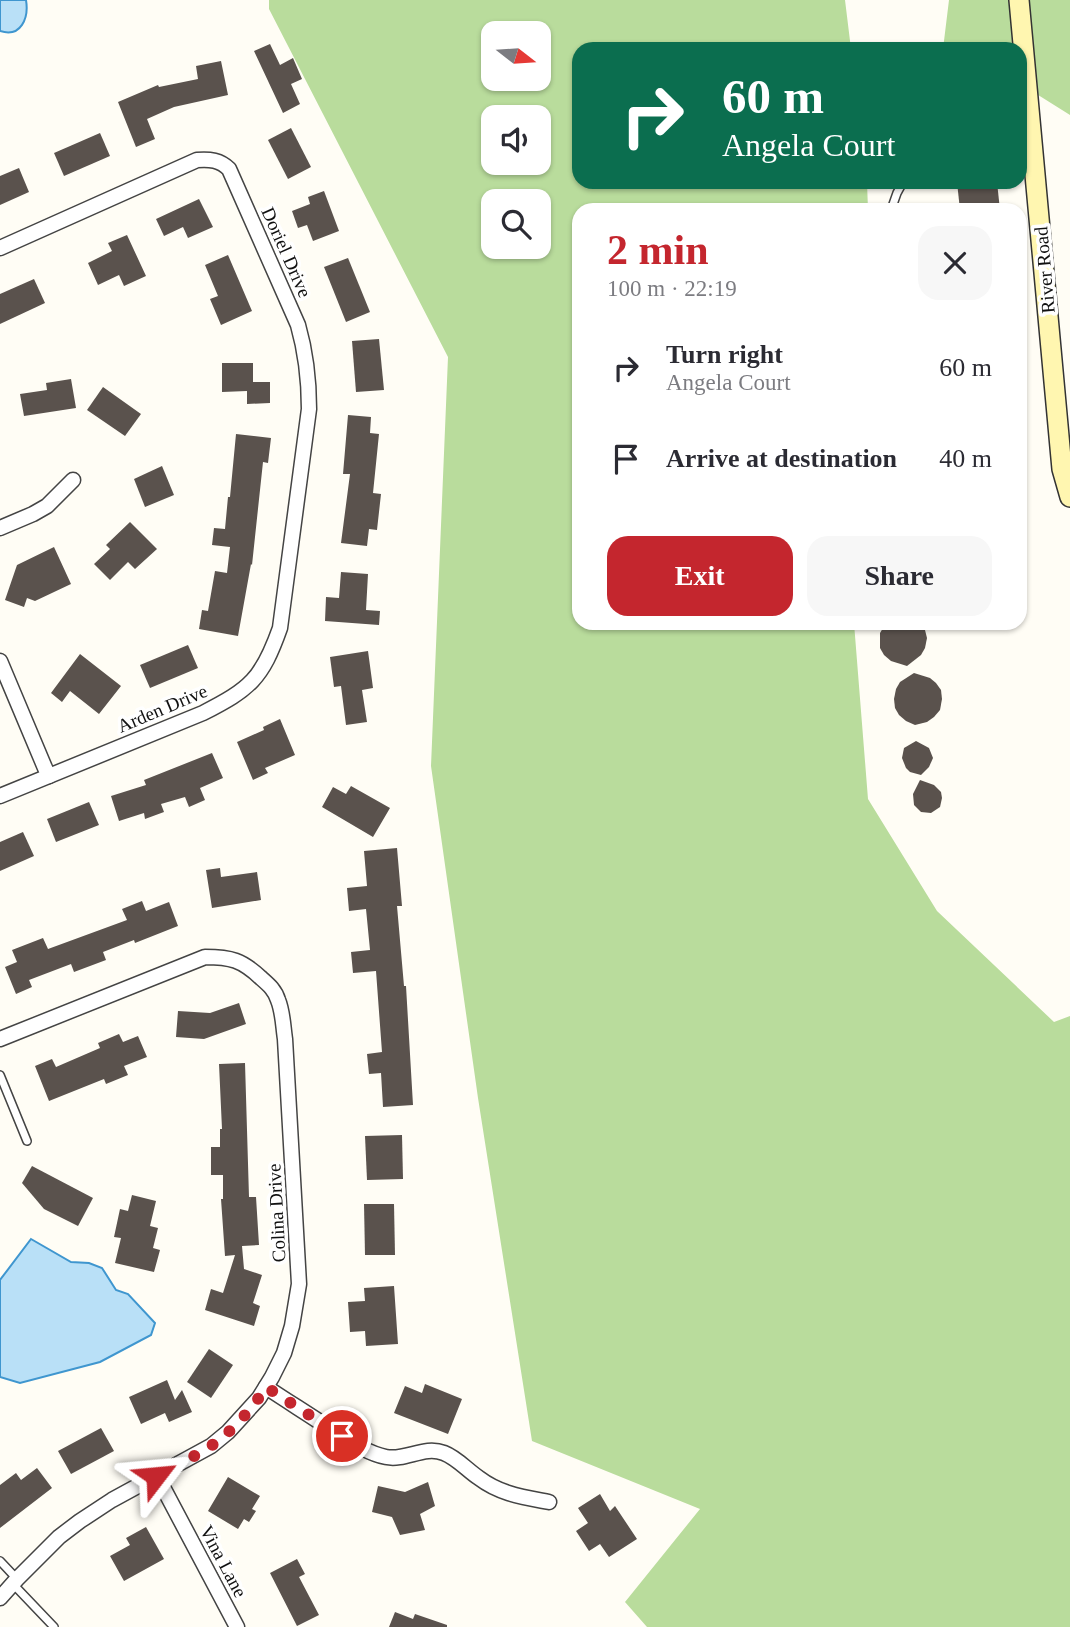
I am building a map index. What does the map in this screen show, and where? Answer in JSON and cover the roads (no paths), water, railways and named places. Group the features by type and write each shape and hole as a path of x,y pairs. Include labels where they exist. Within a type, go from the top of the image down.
{"main road":[{"name":"River Road","path":"1019,0 1021,42"},
{"name":"River Road","path":"1027,142 1062,469 1070,497"}],"street":[{"name":"Doriel Drive","path":"0,248 197,160 209,159 223,163 229,169 298,325 309,381 309,409 284,601"},
{"path":"0,528 47,506 73,480"},
{"name":"Arden Drive","path":"0,796 203,713 228,700 244,689 269,658 280,628 284,601"},
{"path":"0,661 49,776"},
{"name":"Colina Drive","path":"0,1039 205,957 236,960 250,967 274,990 285,1039 299,1284 284,1353 259,1398 228,1433 211,1446 112,1500 80,1521 59,1537 0,1598"},
{"path":"266,1387 355,1444 378,1455 391,1458 420,1451 444,1453 494,1488 512,1495 549,1502"},
{"name":"Vina Lane","path":"156,1476 237,1627"}],"lane":[{"path":"0,1075 27,1141"},
{"path":"0,1561 54,1627"}],"water":[{"path":"0,0 26,0 25,20 13,32 0,31"},
{"path":"31,1239 71,1262 89,1263 102,1268 116,1290 128,1294 155,1323 151,1335 100,1362 20,1383 0,1377 0,1280"}]}
